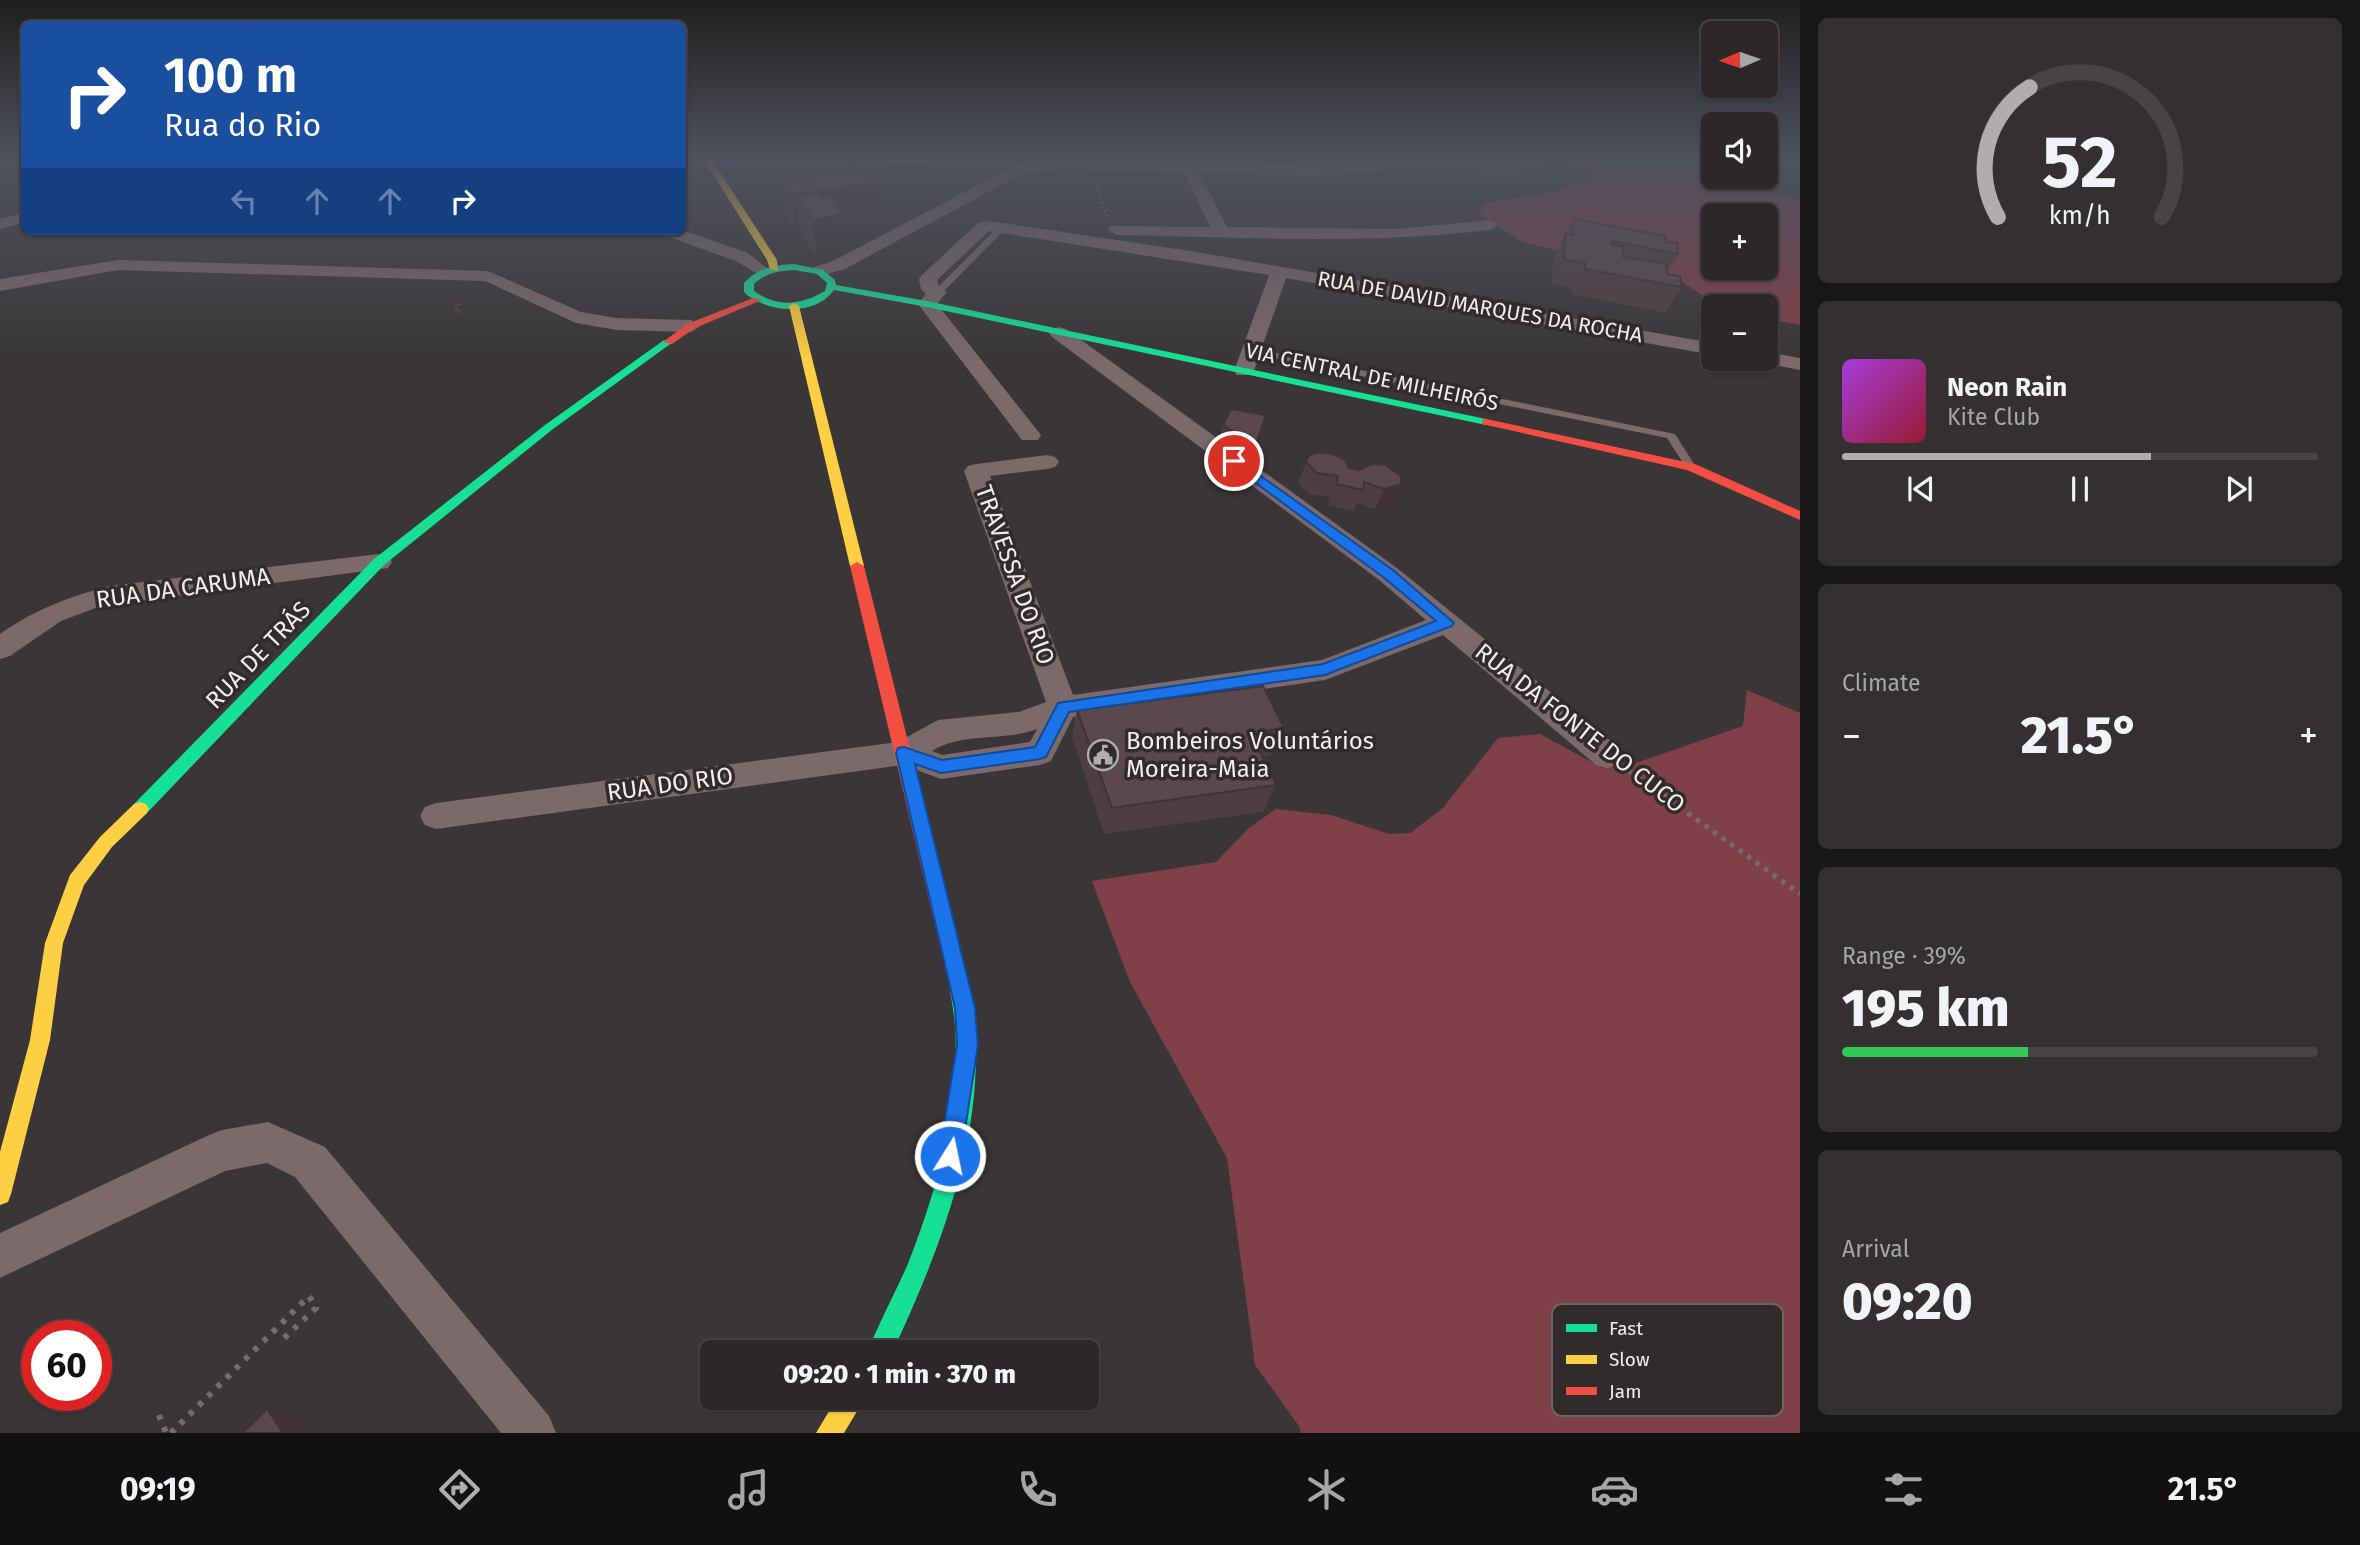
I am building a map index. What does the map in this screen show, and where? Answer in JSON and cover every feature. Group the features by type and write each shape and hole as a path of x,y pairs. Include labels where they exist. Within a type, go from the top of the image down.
{"street":[{"path":"751,227 772,260 769,270"},
{"path":"820,271 839,265 910,227"},
{"name":"RUA DE DAVID MARQUES DA ROCHA","path":"932,298 928,279 984,227 1003,227 1279,272 1701,347"},
{"path":"1218,227 1221,232"},
{"path":"1112,230 1368,235 1474,227"},
{"path":"680,235 742,257 769,270"},
{"path":"0,285 118,265 488,276 576,317 617,324 691,326"},
{"path":"803,267 820,271 829,278 832,287 824,297 794,306 773,305 757,300 748,288 752,279 769,270 803,267"},
{"path":"1244,371 1279,272"},
{"name":"VIA CENTRAL DE MILHEIRÓS","path":"832,287 932,298 1059,333 1654,457 1691,467 1800,516"},
{"path":"932,298 942,320 1030,435"},
{"name":"RUA DE TRÁS","path":"0,1194 40,1040 54,943 76,881 106,842 181,769 379,562 549,427 691,326 757,300"},
{"path":"794,306 965,1008 967,1045 950,1156 932,1233 904,1306 886,1340"},
{"name":"RUA DA FONTE DO CUCO","path":"1059,333 1388,573 1607,756"},
{"path":"1778,360 1800,364"},
{"name":"TRAVESSA DO RIO","path":"1047,462 976,471 1063,707"},
{"name":"RUA DA CARUMA","path":"0,649 40,618 69,605 109,595 379,562"},
{"path":"1063,707 1325,670 1447,623"},
{"name":"RUA DO RIO","path":"436,816 904,753 941,767 1040,753 1063,707"},
{"path":"0,1256 222,1151 268,1142 310,1162 532,1433"},
{"path":"829,1433 844,1410"}],"lane":[{"path":"1251,351 1671,436 1691,467"}],"path":[{"name":"RUA DA FONTE DO CUCO","path":"1607,756 1800,894"},
{"path":"159,1415 168,1433 309,1296 316,1308 281,1341"}],"shaded area":[{"path":"1500,227 1701,227 1701,280 1778,280 1778,227 1800,227 1800,325 1778,320 1778,294 1701,294 1680,280 1522,242"},
{"path":"1747,690 1800,713 1800,1433 1301,1433 1299,1426 1255,1365 1227,1158 1130,982 1092,881 1216,862 1249,828 1276,809 1331,815 1389,834 1410,833 1443,808 1498,738 1540,734 1595,764 1636,763 1743,726"}],"building":[{"path":"1574,227 1616,227 1665,236 1666,242 1677,243 1678,254 1612,241 1612,245 1623,247 1623,257 1666,264 1667,274 1680,276 1681,287 1585,269 1585,263 1564,259 1565,234 1573,235"},
{"path":"459,302 466,304 459,307 452,305"},
{"path":"1231,409 1266,415 1255,447 1223,425"},
{"path":"1320,452 1333,454 1345,460 1349,468 1359,470 1372,464 1386,465 1401,476 1401,484 1384,489 1364,482 1363,490 1336,484 1338,476 1317,473 1306,462 1309,455"},
{"path":"1263,686 1284,728 1251,733 1276,785 1112,808 1077,710"},
{"path":"267,1409 283,1433 243,1433"}],"traffic: fast":[{"path":"794,267 820,272 832,282 829,292 810,302 789,306 768,303 749,292 749,283 764,272 794,267"},
{"path":"832,287 927,304 1486,422"},
{"path":"140,809 379,562 549,427 668,342"},
{"path":"885,1340 918,1267 935,1220 950,1172 960,1123 966,1074 965,1026 958,980"}],"traffic: slow":[{"path":"751,227 775,269"},
{"path":"794,306 857,566"},
{"path":"0,1194 40,1040 54,943 76,881 106,842 140,809"},
{"path":"829,1433 844,1410"}],"traffic: jam":[{"path":"668,342 691,326 757,300"},
{"path":"1486,422 1691,467 1800,516"},
{"path":"857,566 958,980"}],"place":[{"name":"Bombeiros Voluntários Moreira-Maia","path":"1103,755"}],"route":[{"path":"950,1156 964,1084 967,1045 965,1008 904,753 941,767 1040,753 1063,707 1325,670 1447,623 1388,573 1234,461"}]}
